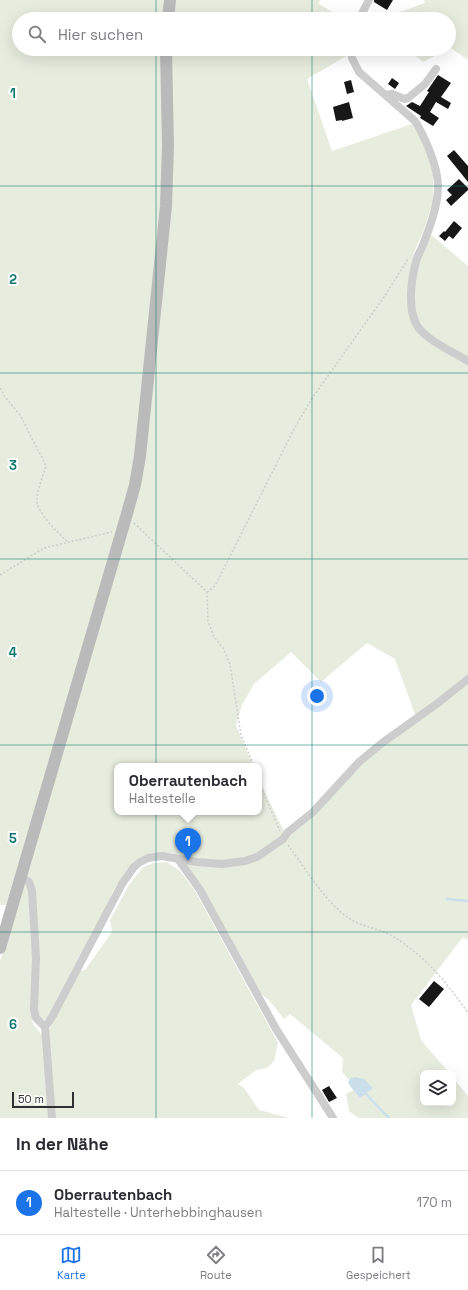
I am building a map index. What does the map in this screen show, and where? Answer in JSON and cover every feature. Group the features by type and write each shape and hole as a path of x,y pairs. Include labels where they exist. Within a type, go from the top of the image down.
{"main road":[{"path":"169,12 170,0"},
{"path":"0,948 135,485 140,456 166,206 168,146 166,56"}],"street":[{"path":"363,12 369,0"},
{"path":"352,56 359,72 415,121 430,150 438,185 436,202 430,226 416,261 411,302 413,314 418,327 429,338 468,361"},
{"path":"386,95 392,94 405,99 408,98 425,84 436,69"},
{"path":"52,1118 45,1027 52,1017 122,884 134,867 148,858 156,856 202,863 222,864 245,861 257,857 283,839 288,832 314,812 359,762 468,679"},
{"path":"178,860 200,890 276,1029 333,1118"},
{"path":"21,877 29,882 32,891 36,950 34,1009 36,1018 45,1027"}],"path":[{"path":"207,592 215,586 294,429 309,404 375,309 408,258"},
{"path":"0,388 5,397 20,415 46,466 36,501 41,512 56,532 68,542"},
{"path":"126,516 207,592 208,621 214,637 223,648 230,664 242,735 253,763"},
{"path":"0,575 44,548 103,534"},
{"path":"262,791 283,839 333,905 348,918 394,937 427,962 452,990 468,1013"}],"shaded area":[{"path":"0,0 320,0 319,4 332,12 12,12 12,56 347,56 307,79 332,151 412,124 424,144 433,173 433,202 412,262 411,320 468,364 468,940 463,937 411,1005 421,1040 446,1070 420,1070 420,1106 456,1106 456,1082 468,1096 468,1118 358,1118 349,1111 346,1094 357,1088 342,1072 343,1058 290,1014 284,1019 269,1000 258,992 186,865 230,861 182,857 172,853 157,854 130,867 114,889 102,917 48,1018 43,1020 38,1016 29,878 9,905 0,905","holes":["367,643 395,659 416,717 356,762 313,810 284,831 262,786 262,815 114,815 114,763 252,763 236,725 242,705 254,684 291,652 321,682"]},
{"path":"424,0 468,0 468,60 456,52 456,12 400,12 425,3"},
{"path":"415,56 435,56 423,62"},
{"path":"430,234 468,266 468,359 424,331 419,325 416,317 414,308 415,279 420,259"},
{"path":"167,862 180,871 195,891 278,1043 274,1061 267,1068 256,1070 238,1084 244,1088 259,1110 289,1118 54,1118 49,1030 79,971 85,970 112,932 110,920 129,885 143,867 154,863"},
{"path":"24,885 28,890 33,930 32,1019 33,1024 42,1035 50,1118 0,1118 0,961 21,888"}],"water":[{"path":"355,1077 364,1079 373,1088 360,1098 348,1082 351,1078"}],"building":[{"path":"374,0 393,0 387,10 374,2"},
{"path":"438,75 451,83 441,97 451,103 448,109 436,102 430,112 439,118 433,126 420,118 421,116 406,106 412,102 420,106 429,92 427,91"},
{"path":"392,78 399,83 395,89 388,84"},
{"path":"351,80 354,92 347,94 344,82"},
{"path":"349,102 353,118 336,121 333,107"},
{"path":"454,150 468,166 468,182 447,156"},
{"path":"459,179 468,188 468,190 451,206 446,200 452,195 447,190"},
{"path":"454,221 462,228 453,239 449,236 445,241 439,236 444,231 445,232"},
{"path":"434,981 444,989 429,1007 419,999"},
{"path":"329,1086 337,1098 329,1102 322,1090"}],"waterway":[{"path":"447,899 468,901"},
{"path":"366,1094 389,1118"}],"place":[{"name":"Oberrautenbach","path":"188,861"}]}
